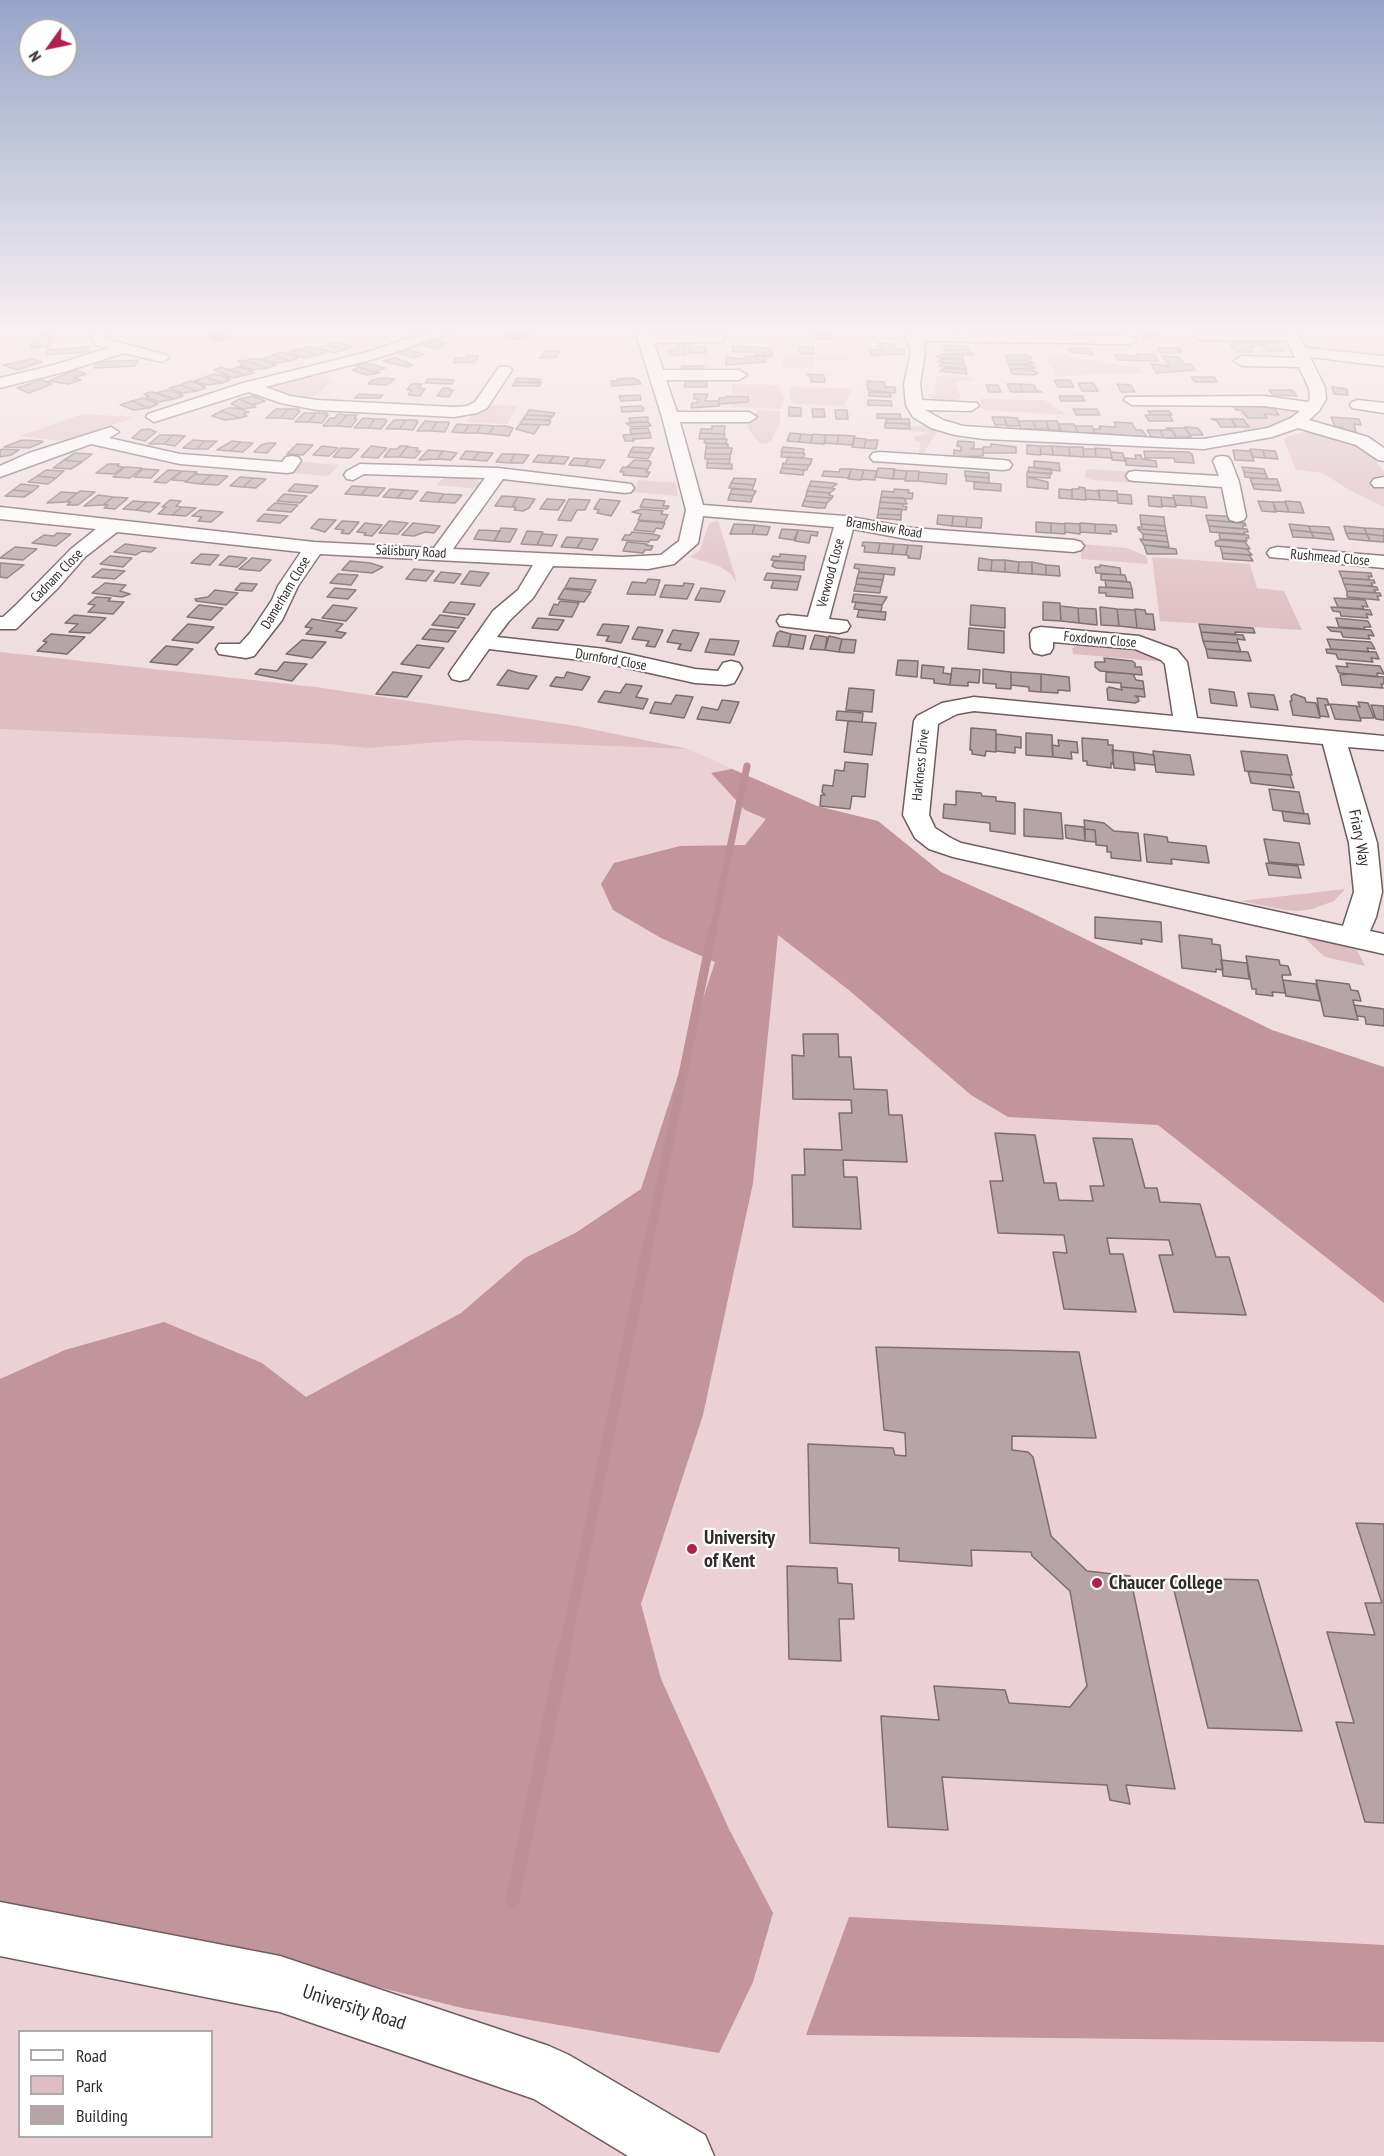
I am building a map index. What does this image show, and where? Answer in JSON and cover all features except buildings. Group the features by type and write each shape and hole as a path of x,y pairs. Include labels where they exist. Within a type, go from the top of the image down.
{"street":[{"path":"0,472 22,462 115,431"},
{"name":"Salisbury Road","path":"0,513 314,548 635,564 666,560 688,543 695,510 674,431"},
{"path":"934,460 947,439 955,434 954,431"},
{"path":"959,431 1119,442 1204,444 1275,431"},
{"path":"1326,431 1362,441 1384,456"},
{"path":"1362,441 1384,435"},
{"path":"90,439 180,459 287,468 292,461 272,459"},
{"path":"1204,444 1220,454 1230,482 1237,516"},
{"path":"879,457 1003,465"},
{"path":"353,475 360,469 498,473 625,488"},
{"path":"440,553 498,473"},
{"path":"1135,476 1230,482"},
{"name":"Bramshaw Road","path":"695,510 845,522 912,534 1074,546"},
{"name":"Verwood Close","path":"817,624 845,522"},
{"name":"Cadnam Close","path":"0,623 8,624 50,585 78,553 114,525"},
{"name":"Damerham Close","path":"227,649 246,651 258,638 272,620 284,600 288,586 314,548"},
{"name":"Rushmead Close","path":"1277,553 1384,562"},
{"path":"460,674 501,616 526,594 546,561"},
{"name":"Verwood Close","path":"788,621 838,626"},
{"name":"Foxdown Close","path":"1042,648 1041,634 1139,643 1169,655 1177,665 1186,724"},
{"name":"Durnford Close","path":"483,642 605,656 695,675 726,678 731,668"},
{"name":"Harkness Drive","path":"1384,743 974,704 950,708 926,721 917,805 919,824 930,838 953,849 1384,944"},
{"name":"Friary Way","path":"1333,738 1363,843 1368,892 1362,917 1352,938"},
{"name":"University Road","path":"0,1929 280,1984 549,2075 684,2156"}],"shaded area":[{"name":"University of Kent","path":"0,652 315,687 576,726 688,749 817,806 878,821 941,872 1030,912 1272,1030 1384,1067 1384,2156 0,2156"},
{"path":"732,769 817,806 878,821 941,872 1030,912 1272,1030 1384,1067 1384,1303 1158,1125 1008,1117 971,1095 850,991 778,935 753,1183 703,1415 641,1604 661,1679 729,1829 773,1913 753,1982 719,2053 462,2008 246,1954 0,1914 0,1379 65,1350 164,1322 262,1363 306,1397 461,1313 525,1258 577,1232 641,1189 715,962 661,938 613,910 601,884 614,863 680,846 745,845 766,819 745,810 711,773"},
{"path":"849,1917 1384,1945 1384,2042 806,2035"}],"green space":[{"path":"35,431 95,431 63,441 19,436"},
{"path":"750,431 776,431 771,441 765,444 759,443"},
{"path":"910,431 938,431 923,453 919,454 920,442 914,441 915,436 933,433"},
{"path":"1245,431 1258,431 1247,434"},
{"path":"1303,432 1318,433 1358,445 1370,453 1384,472 1384,475 1372,480 1384,486 1384,507 1349,490 1323,473 1296,470 1283,438"},
{"path":"303,462 339,465 328,476 292,473"},
{"path":"1086,470 1132,472 1134,483 1092,480 1085,477"},
{"path":"445,476 472,477 482,484 480,489 436,485"},
{"path":"639,480 676,483 678,496 632,492"},
{"path":"718,520 737,583 730,573 719,566 690,557 700,550 709,524"},
{"path":"1081,544 1127,548 1146,556 1148,564 1081,559"},
{"path":"1152,557 1250,564 1257,588 1284,591 1302,630 1160,621"},
{"path":"1081,644 1141,648 1166,662 1073,654 1072,648"},
{"path":"0,652 315,687 576,726 688,749 464,740 368,748 328,744 0,729"},
{"path":"1345,889 1334,901 1299,911 1241,901"},
{"path":"1299,933 1355,946 1365,966 1325,957"}],"waterway":[{"path":"713,930 747,766"},
{"path":"648,1246 713,928"},
{"path":"565,1647 648,1244"},
{"path":"512,1902 565,1646"}],"place":[{"name":"University of Kent","path":"692,1549"},
{"name":"Chaucer College","path":"1097,1583"}]}
